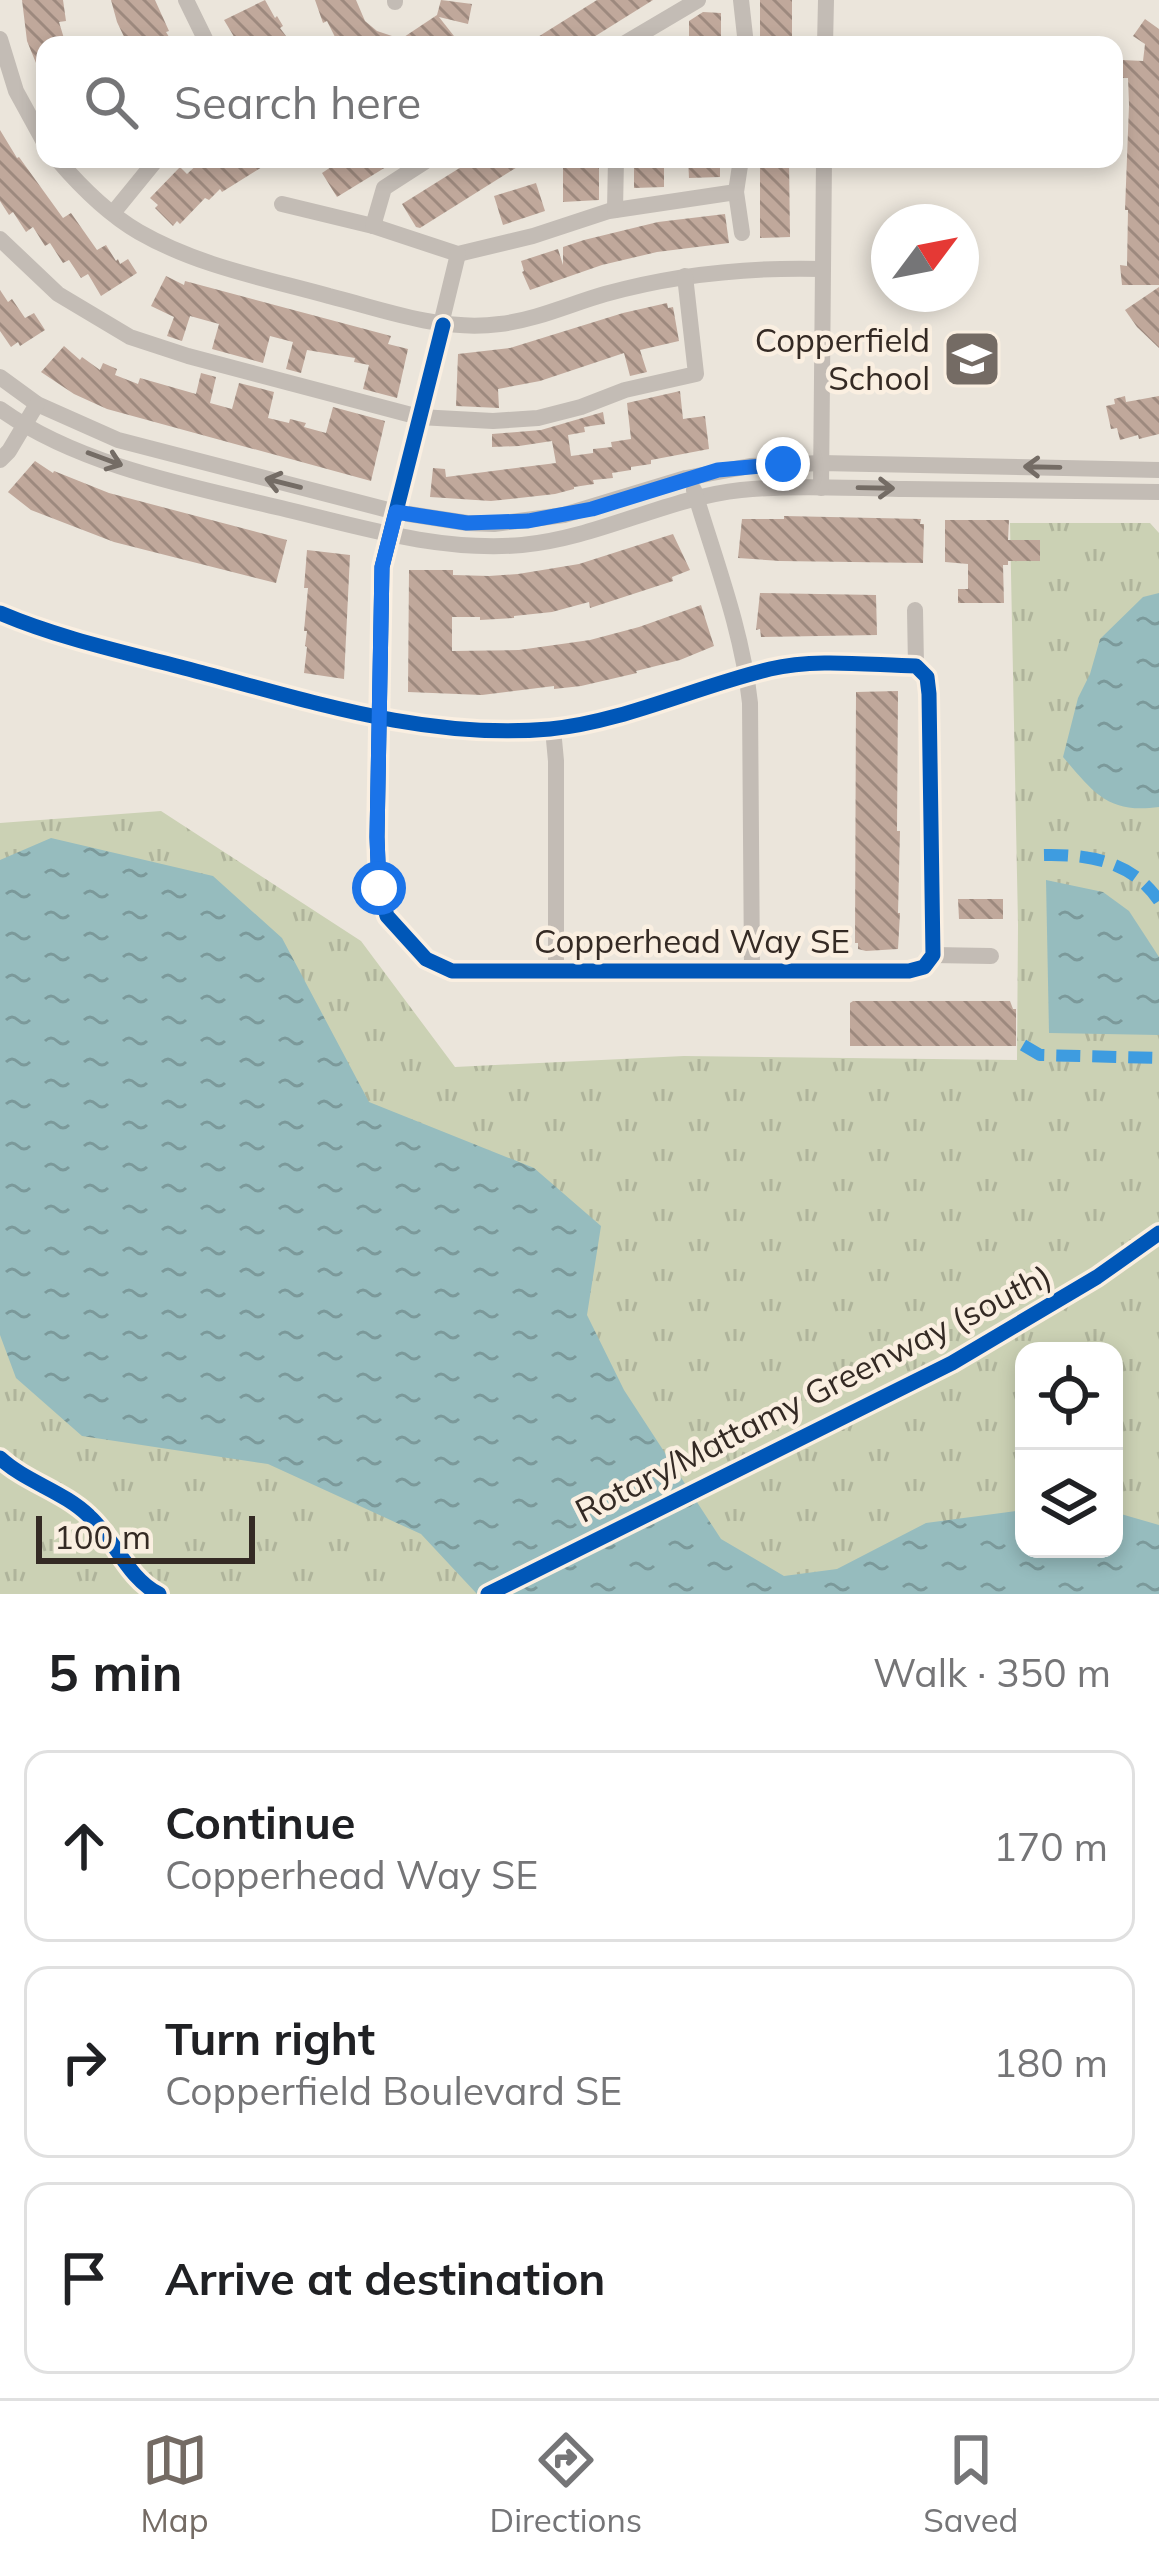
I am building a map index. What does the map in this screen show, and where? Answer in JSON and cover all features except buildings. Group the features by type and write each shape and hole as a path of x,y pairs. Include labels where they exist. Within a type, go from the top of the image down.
{"street":[{"path":"186,0 204,36"},
{"path":"637,36 698,0"},
{"path":"741,0 745,36"},
{"path":"825,36 826,0"},
{"path":"0,39 16,91 36,128"},
{"path":"65,168 112,213 147,237 204,262 443,325 520,321 685,276 823,269"},
{"path":"112,213 150,168"},
{"path":"373,226 384,188 415,168"},
{"path":"616,168 616,210"},
{"path":"740,168 736,192 742,232"},
{"path":"820,488 824,168"},
{"path":"282,204 373,226 458,254 616,210 736,192"},
{"path":"0,239 58,294 130,337 419,417 493,421 538,418 625,390 696,374 685,276"},
{"name":"Copperhead Way SE","path":"458,254 382,567 379,888 387,916 426,958 452,971 909,971 924,967 933,955 992,956"},
{"path":"0,377 37,404 118,440 396,512 467,523 528,521 592,509 691,477 750,466 821,463 1159,470"},
{"path":"0,460 37,404"},
{"path":"0,409 25,427 137,471 390,535 468,547 524,545 583,534 697,498 739,490 1159,492"},
{"path":"691,477 747,675 752,971"},
{"path":"915,610 916,666 927,677 929,694 933,955"},
{"path":"0,613 82,640 379,719 447,728 553,728 775,668 916,666"},
{"path":"553,728 556,971"}],"green space":[{"path":"1010,523 1150,523 1159,533 1159,1594 0,1594 0,823 161,811 361,941 455,1067 684,1056 1017,1060"}],"water":[{"path":"1159,593 1159,807 1127,807 1104,798 1063,757 1100,639 1143,597"},
{"path":"51,838 213,876 282,938 369,1102 534,1168 601,1226 587,1315 624,1390 721,1539 784,1576 837,1569 926,1523 1015,1511 1015,1558 1123,1558 1123,1515 1159,1525 1159,1594 477,1594 421,1534 268,1464 82,1436 16,1378 0,1335 0,860"},
{"path":"1046,880 1103,892 1129,911 1159,957 1159,1035 1049,1033"}],"marked path":[{"path":"1044,855 1109,863 1137,877 1159,901"},
{"path":"1023,1045 1040,1055 1159,1058"}],"cycle path":[{"path":"0,613 95,645 324,705 369,715 413,723 458,729 577,725 788,666 916,666 927,677 929,694 933,955 924,967 909,971 452,971 426,959 387,916 379,888 377,837 382,567 443,325"},
{"name":"Rotary/Mattamy Greenway (south)","path":"488,1594 952,1363 1097,1277 1159,1233"},
{"path":"0,1458 89,1516 138,1578 159,1594"}],"place":[{"name":"Copperfield School","path":"972,359"}],"route":[{"path":"379,888 382,567 396,512 467,523 528,521 592,509 718,470 783,464"}]}
